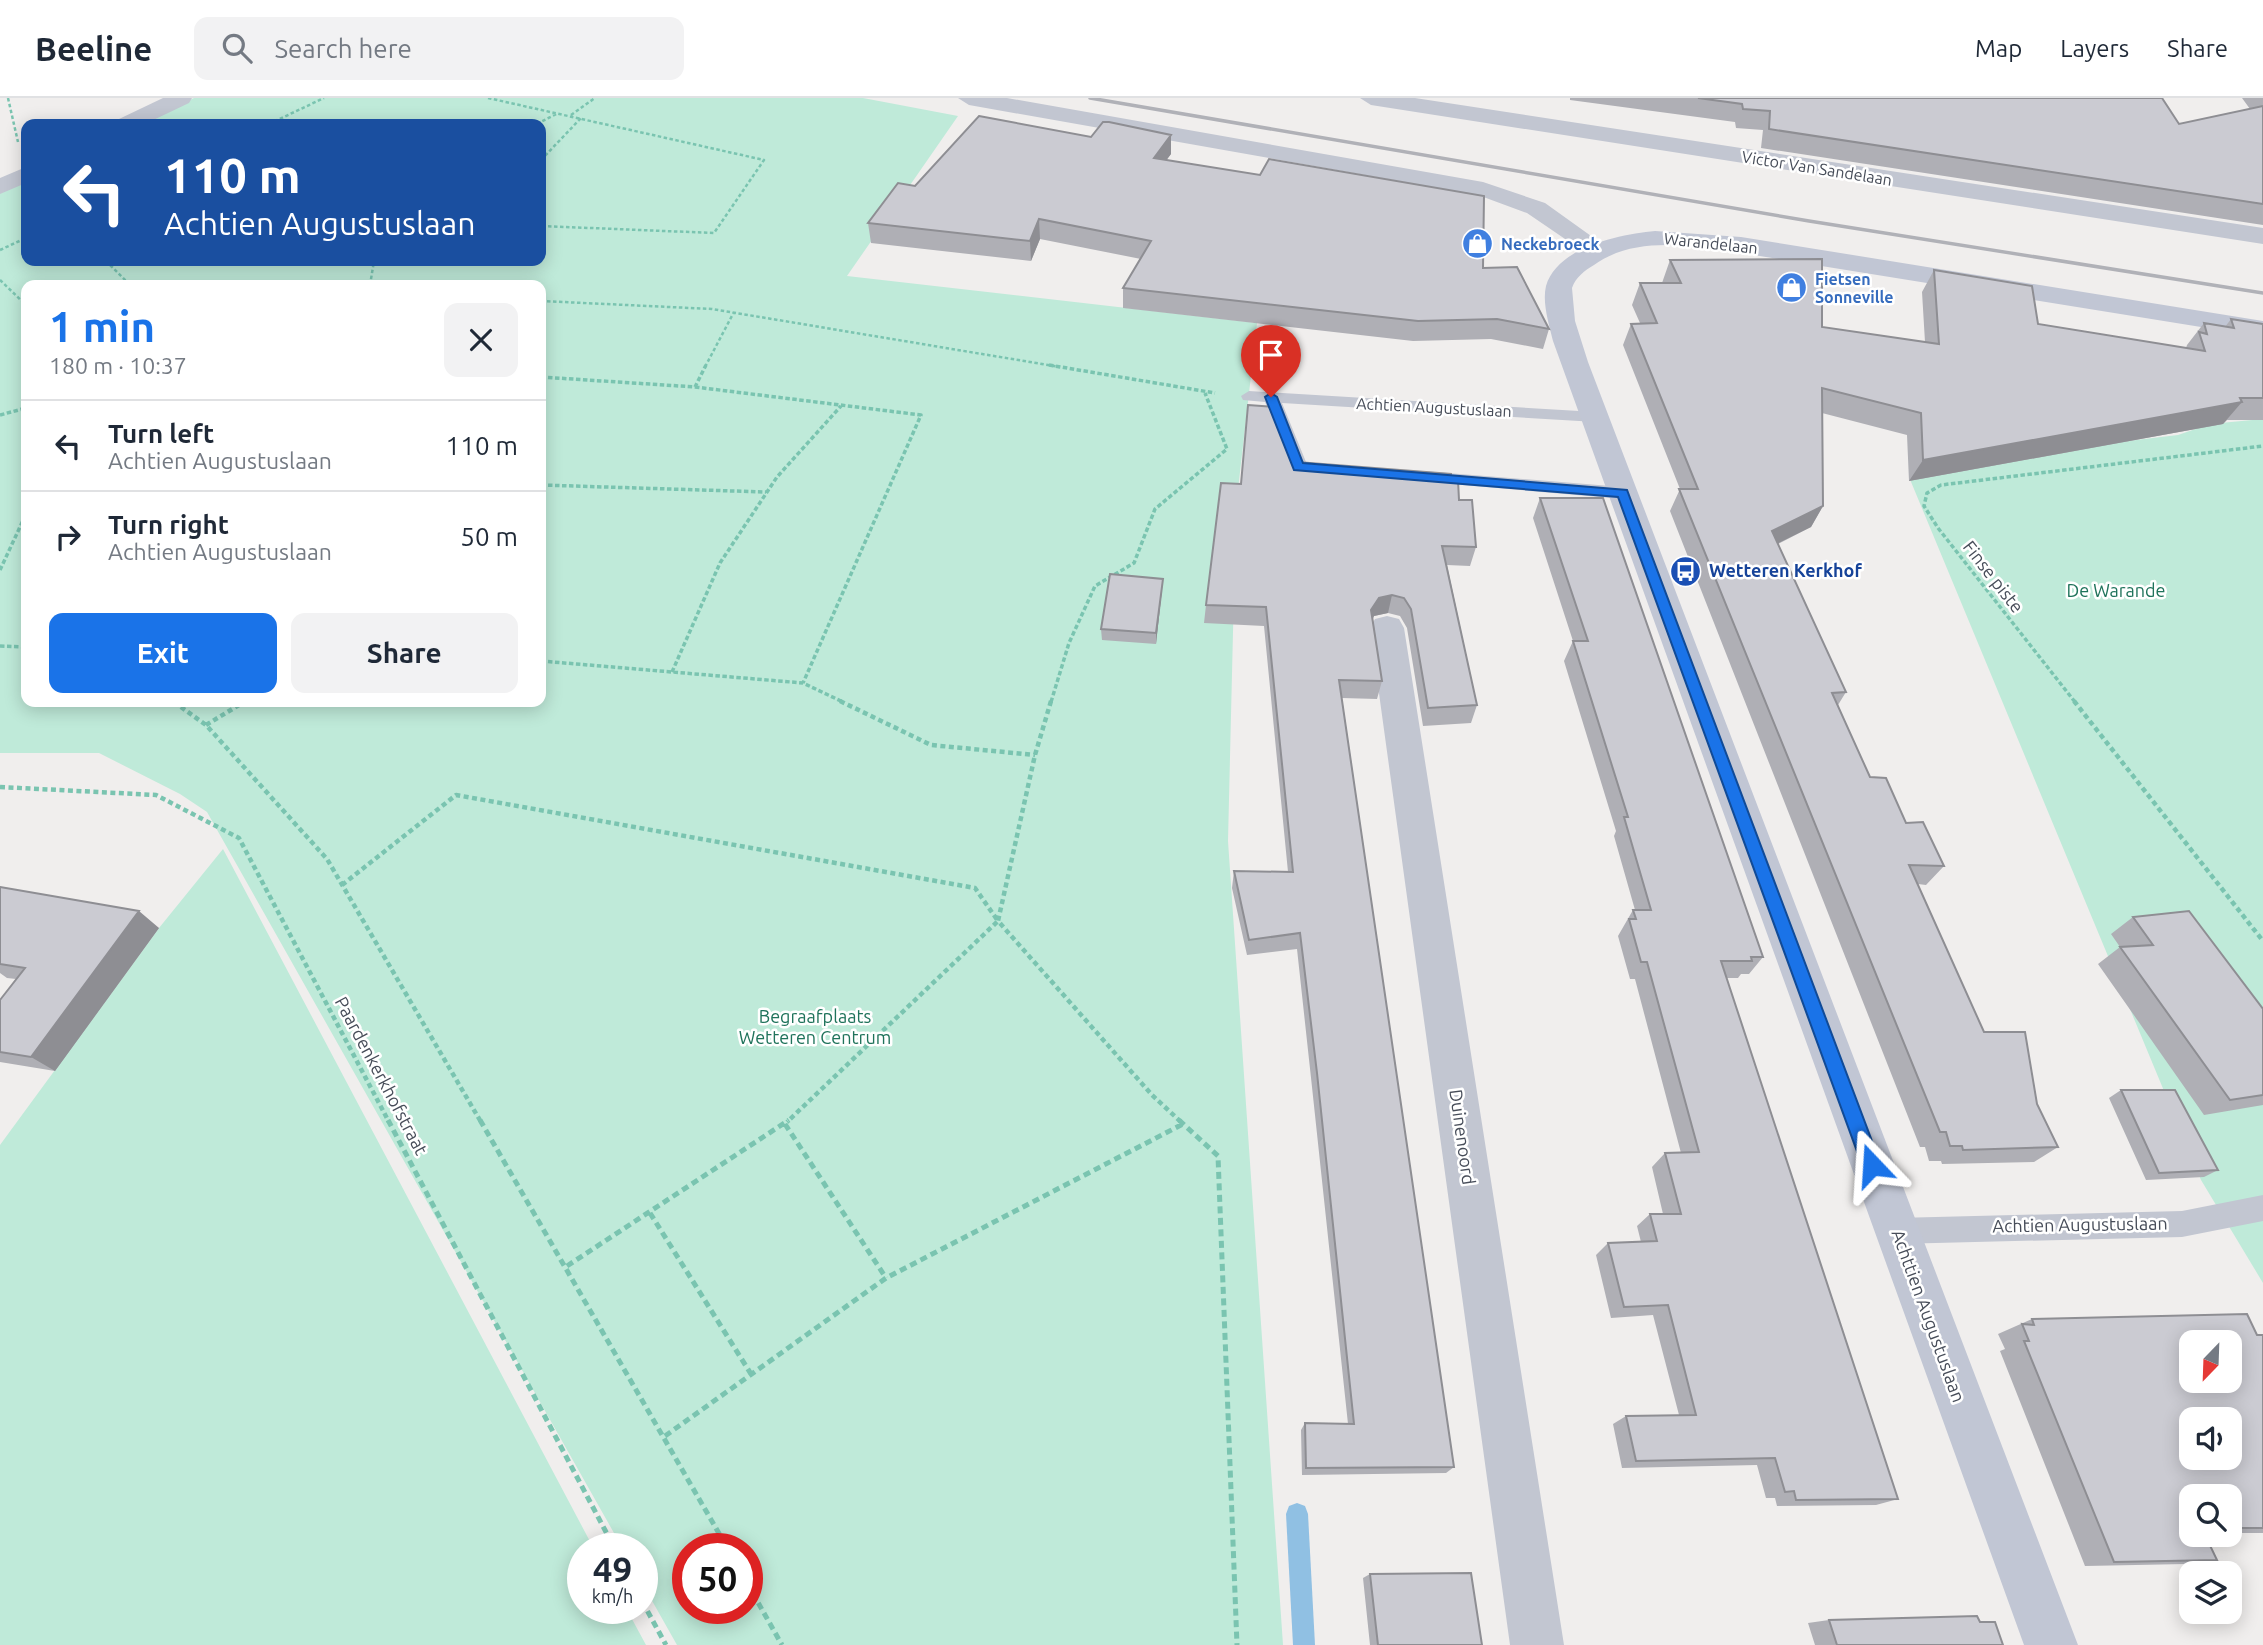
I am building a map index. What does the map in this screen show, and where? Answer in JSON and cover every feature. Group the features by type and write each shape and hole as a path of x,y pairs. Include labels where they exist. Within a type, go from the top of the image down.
{"main road":[{"name":"Warandelaan","path":"1599,251 1649,238 1703,240 2263,329"},
{"name":"Achttien Augustuslaan","path":"1599,251 1566,274 1559,288 1564,331 2050,1645"}],"street":[{"path":"137,119 181,98"},
{"path":"969,98 1483,189 1512,197 1536,208 1599,251"},
{"name":"Victor Van Sandelaan","path":"1371,98 2263,236"},
{"path":"0,187 21,176"},
{"name":"Duinenoord","path":"1387,628 1537,1645"}],"lane":[{"name":"Achtien Augustuslaan","path":"1249,396 1596,417"},
{"path":"1271,397 1299,467 1324,469"},
{"path":"1401,475 1623,493"},
{"name":"Achtien Augustuslaan","path":"1896,1231 2182,1224 2263,1208"}],"path":[{"path":"8,98 21,153"},
{"path":"280,119 324,98"},
{"path":"488,98 764,160 714,233 546,226"},
{"path":"571,116 594,98"},
{"path":"546,120 559,113"},
{"path":"546,155 581,118"},
{"path":"0,250 21,240"},
{"path":"111,266 125,280"},
{"path":"0,280 21,300"},
{"path":"546,301 734,312 1205,393 1249,396"},
{"path":"695,387 734,312"},
{"path":"546,377 695,387 921,415 803,683"},
{"path":"567,1266 785,1124 998,920 1035,755 1069,643 1094,586 1134,563 1155,509 1227,449 1205,393"},
{"path":"672,672 720,563 767,492 841,405"},
{"path":"0,415 21,409"},
{"name":"Finse piste","path":"2263,446 1941,485 1927,493 1924,506 1938,528 2263,941"},
{"path":"546,485 767,492"},
{"path":"0,570 21,525"},
{"path":"0,646 21,647"},
{"path":"546,660 803,683 931,745 1035,755"},
{"path":"181,707 206,725 327,859 332,872 567,1266 719,1533"},
{"path":"206,725 236,707"},
{"name":"Paardenkerkhofstraat","path":"0,787 156,795 239,838 607,1533"},
{"path":"342,885 456,795 975,888 998,920 1152,1096 1218,1156 1237,1645"},
{"path":"785,1124 886,1278"},
{"path":"665,1436 886,1278 1183,1124"},
{"path":"650,1213 751,1374"},
{"path":"763,1611 782,1645"},
{"path":"655,1624 666,1645"}],"green space":[{"name":"Begraafplaats Wetteren Centrum","path":"194,98 863,98 958,116 847,276 1257,323 1236,507 1228,841 1283,1645 677,1645 658,1611 658,1533 614,1533 207,812 180,794 99,753 0,753 0,192 21,182 21,266 546,266 546,119 150,119"},
{"name":"De Warande","path":"2263,419 2263,1283 2201,1180 1909,477 2052,450 2178,435 2210,424"},
{"path":"223,849 586,1533 567,1533 567,1624 635,1624 646,1645 0,1645 0,1145 159,928"}],"building":[{"path":"1698,98 2162,98 2179,124 2263,106 2263,204 1769,129 1770,111 1743,109 1742,104"},
{"path":"979,116 1091,137 1103,122 1109,122 1171,135 1154,158 1260,175 1269,159 1484,196 1483,268 1517,267 1549,329 1497,319 1418,321 1123,288 1151,241 1039,219 1030,241 868,223 898,183 915,186"},
{"path":"1822,259 1822,327 1939,344 1934,270 2032,286 2038,324 2205,351 2199,332 2207,334 2204,323 2234,328 2231,319 2263,324 2263,398 2240,398 2242,402 1923,460 1921,413 1822,388 1823,506 1772,531 1846,692 1832,693 1870,777 1886,778 1906,823 1923,822 1944,866 1909,865 1984,1032 2025,1032 2037,1104 2058,1147 1963,1150 1962,1146 1950,1146 1946,1132 1940,1132 1679,489 1698,489 1631,324 1657,323 1640,283 1681,283 1670,260"},
{"path":"1248,405 1274,407 1290,449 1297,454 1297,462 1451,474 1451,480 1458,480 1459,500 1472,500 1476,547 1442,546 1477,705 1428,708 1411,609 1404,598 1392,595 1379,598 1371,610 1382,681 1339,680 1454,1467 1306,1468 1305,1423 1354,1424 1300,933 1249,940 1234,871 1293,872 1266,607 1206,605 1221,483 1241,484"},
{"path":"1540,498 1603,498 1763,957 1751,957 1752,961 1721,961 1898,1499 1796,1500 1794,1491 1785,1492 1775,1458 1636,1461 1626,1416 1696,1415 1668,1305 1624,1307 1608,1243 1657,1241 1650,1214 1681,1214 1665,1153 1699,1152 1647,962 1641,962 1629,919 1636,919 1633,910 1651,910 1624,817 1628,817 1573,641 1588,641"},
{"path":"1110,574 1163,579 1156,633 1101,629"},
{"path":"0,887 139,911 31,1057 0,1052 0,1000 25,968 0,964"},
{"path":"2189,911 2263,1009 2263,1095 2230,1100 2120,947 2153,945 2133,917"},
{"path":"2121,1090 2175,1090 2218,1170 2159,1173"},
{"path":"2247,1314 2257,1335 2263,1335 2263,1528 2242,1528 2242,1484 2179,1484 2179,1547 2211,1547 2217,1560 2114,1562 2024,1341 2029,1341 2022,1324 2034,1325 2032,1319"},
{"path":"1471,1573 1482,1645 1378,1645 1370,1574"},
{"path":"1977,1616 1980,1622 1995,1622 2003,1645 1837,1645 1829,1620"}],"waterway":[{"path":"1297,1514 1304,1645"}],"railway":[{"path":"1090,98 1809,221 2263,293"}],"place":[{"name":"Neckebroeck","path":"1478,244"},
{"name":"Fietsen Sonneville","path":"1792,288"},
{"name":"Wetteren Kerkhof","path":"1686,571"}],"route":[{"path":"1271,397 1299,467 1623,493 1872,1165"}]}
